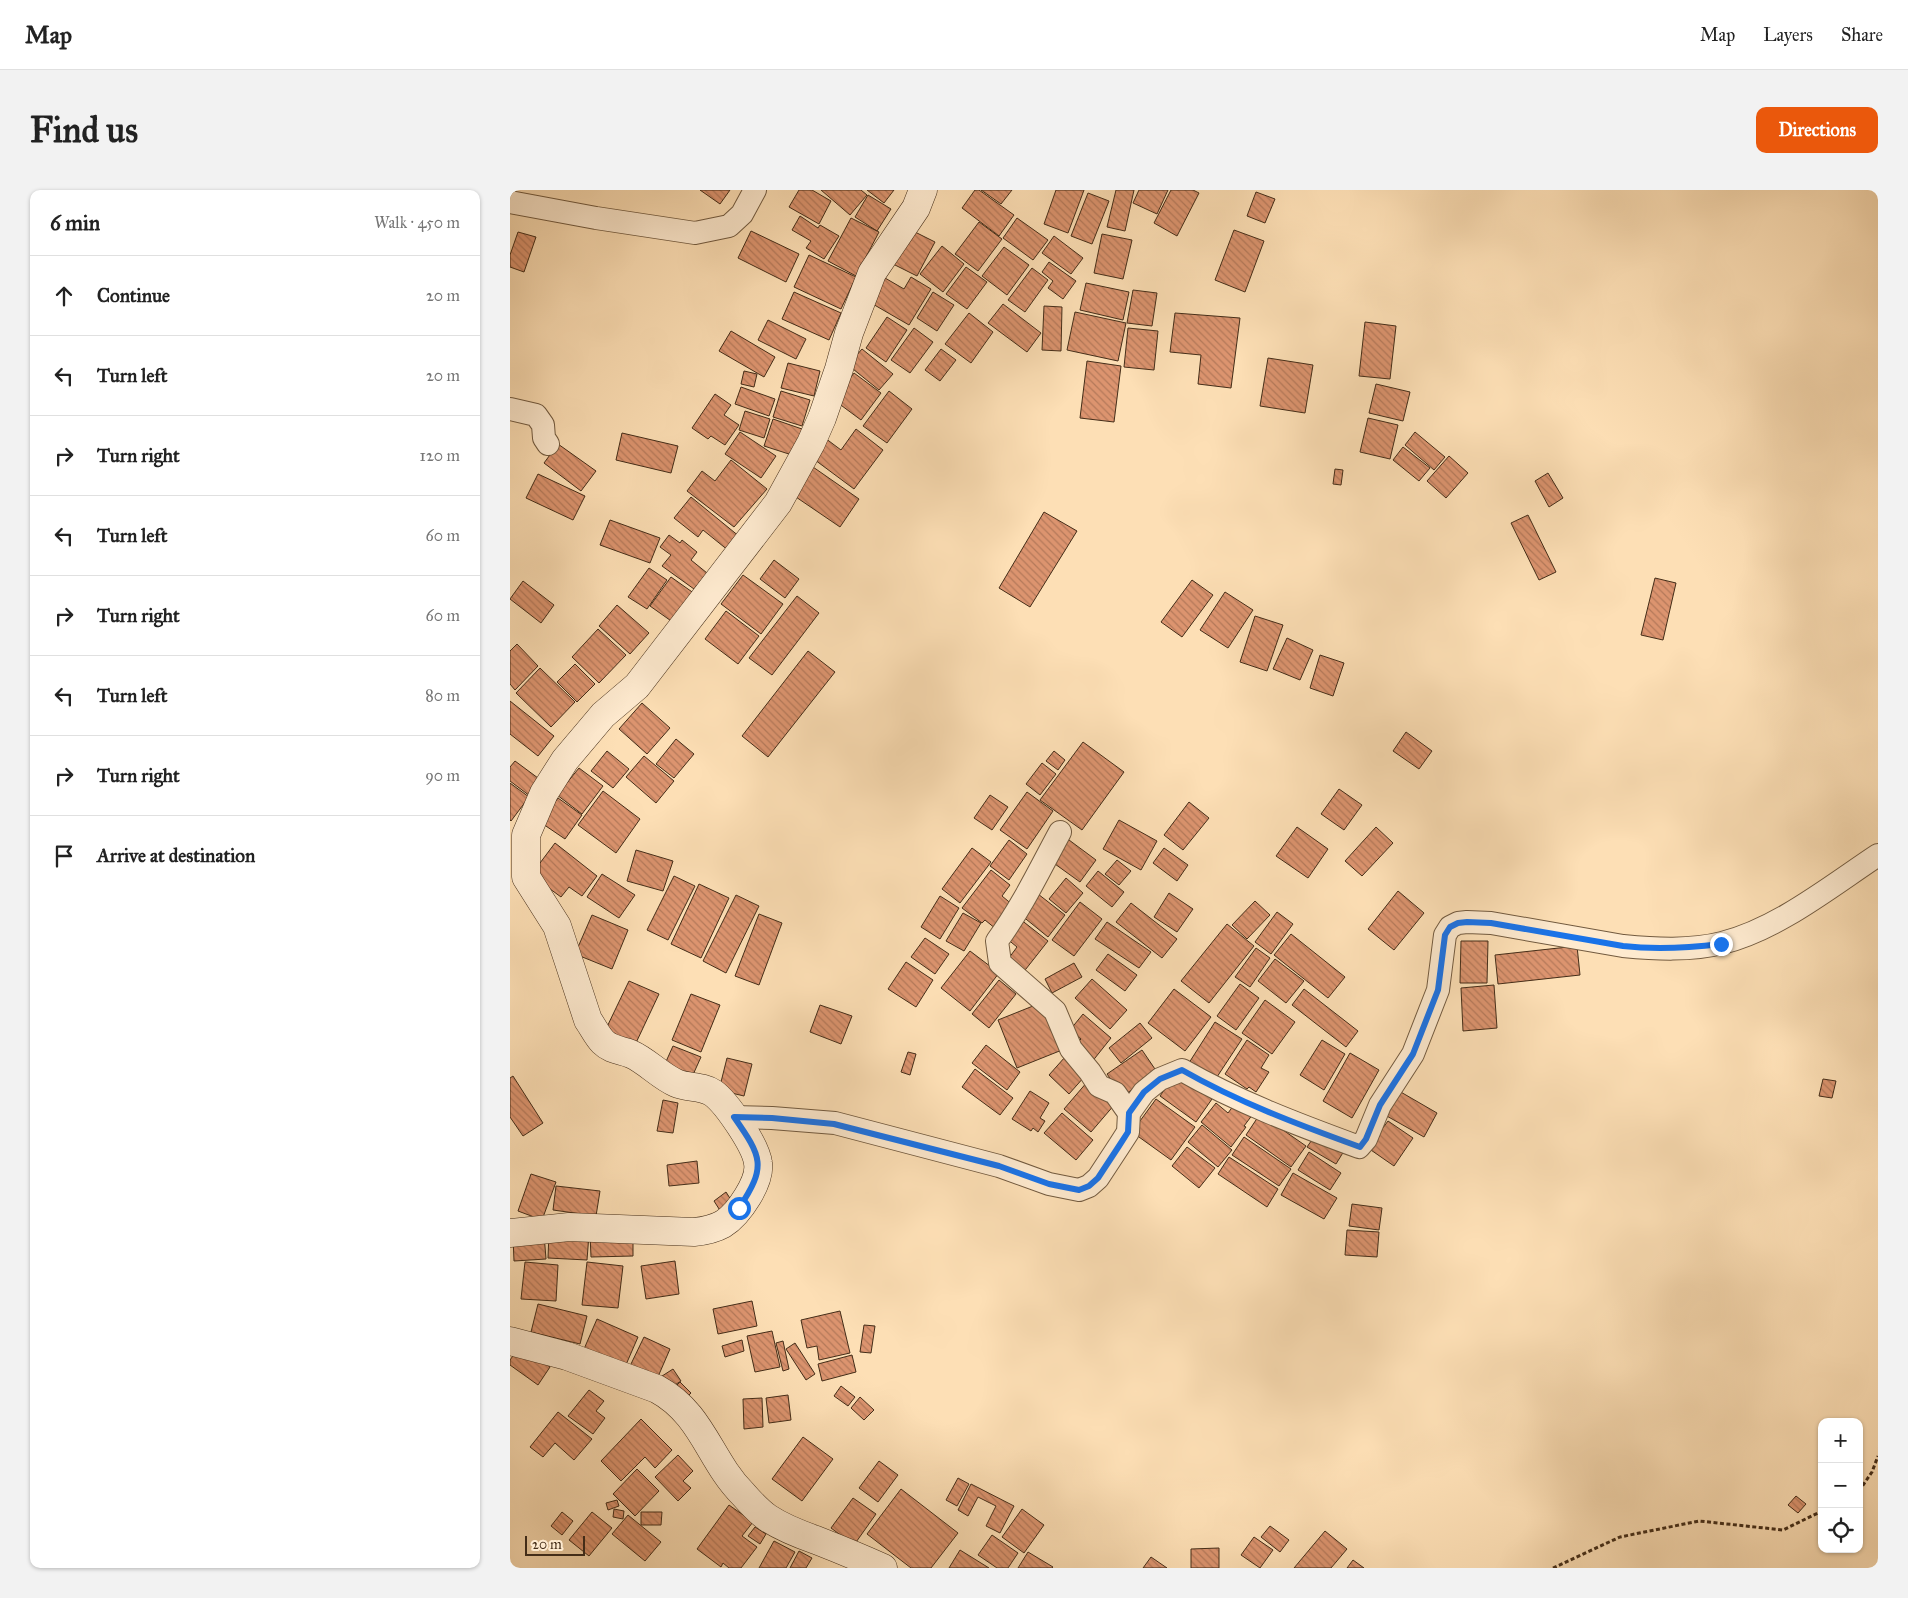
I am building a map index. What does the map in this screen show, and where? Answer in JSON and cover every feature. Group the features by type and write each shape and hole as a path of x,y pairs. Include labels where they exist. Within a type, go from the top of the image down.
{"street":[{"path":"510,202 695,234 729,226 742,214 755,190"},
{"path":"510,1233 569,1227 694,1232 710,1230 725,1223 739,1208 750,1192 758,1175 755,1152 734,1117 712,1092 676,1083 632,1054 614,1050 604,1043 596,1032 588,1020 557,926 526,877 526,835 544,793 565,760 603,715 637,686 778,503 822,418 840,369 848,333 872,273 916,208 923,190"},
{"path":"510,409 536,415 543,425 544,438 548,444"},
{"path":"1060,832 1029,891 997,941 1000,963 1055,1011 1071,1049 1099,1086 1115,1093 1129,1113"},
{"path":"734,1117 772,1118 834,1124 999,1166 1049,1184 1079,1190 1089,1186 1098,1178 1128,1132 1129,1113 1144,1092 1160,1079 1182,1070 1212,1086 1288,1120 1360,1147 1366,1139 1380,1105 1413,1054 1438,990 1445,935 1450,927 1458,923 1467,922 1491,923 1623,946 1645,948 1667,949 1721,944 1748,935 1780,919 1878,855"},
{"path":"510,1341 567,1356 669,1396 682,1406 693,1419 724,1471 741,1493 767,1517 789,1530 883,1568"}],"path":[{"path":"1863,1485 1872,1472 1878,1456"},
{"path":"1553,1568 1620,1537 1699,1521 1783,1530 1818,1513"}],"building":[{"path":"700,190 730,190 720,204"},
{"path":"799,190 812,190 831,201 819,224 789,207"},
{"path":"821,190 861,190 867,195 850,215"},
{"path":"867,190 894,190 884,203"},
{"path":"975,190 979,190 1014,215 999,236 962,208"},
{"path":"981,190 1012,190 1001,204"},
{"path":"1056,190 1084,190 1068,233 1044,224"},
{"path":"1116,190 1134,190 1125,231 1107,227"},
{"path":"1139,190 1168,190 1157,214 1133,203"},
{"path":"1171,190 1193,190 1199,193 1177,236 1154,223"},
{"path":"1256,192 1275,199 1265,223 1247,216"},
{"path":"1088,193 1109,201 1092,244 1071,236"},
{"path":"868,195 891,209 877,231 855,217"},
{"path":"800,216 818,228 820,225 839,236 824,259 806,248 811,241 792,230"},
{"path":"851,218 879,232 856,276 828,261"},
{"path":"1017,218 1048,240 1033,260 1003,238"},
{"path":"979,222 1002,239 978,271 955,254"},
{"path":"911,230 935,242 917,276 893,264"},
{"path":"1234,230 1264,241 1245,292 1215,280"},
{"path":"751,231 799,254 786,282 738,258"},
{"path":"518,232 536,237 524,272 510,267 510,255"},
{"path":"1102,234 1132,240 1123,279 1094,273"},
{"path":"1054,236 1083,258 1071,274 1042,253"},
{"path":"942,246 964,264 943,292 920,274"},
{"path":"1004,247 1029,265 1007,295 982,276"},
{"path":"809,255 856,277 841,309 794,287"},
{"path":"1049,262 1076,281 1063,299 1048,288 1053,281 1042,272"},
{"path":"966,267 987,282 967,309 946,294"},
{"path":"1032,268 1048,280 1025,312 1008,300"},
{"path":"911,277 931,289 909,325 871,303 885,278 904,289"},
{"path":"1086,283 1129,292 1123,320 1080,310"},
{"path":"1133,290 1157,293 1152,326 1127,323"},
{"path":"794,292 841,313 829,340 782,319"},
{"path":"933,292 954,305 937,331 917,318"},
{"path":"1003,304 1041,333 1027,352 988,323"},
{"path":"1044,306 1062,307 1061,351 1042,350"},
{"path":"1075,312 1126,323 1118,361 1067,350"},
{"path":"969,313 993,332 971,363 945,344"},
{"path":"1175,313 1240,318 1231,388 1198,384 1201,355 1170,352"},
{"path":"887,317 907,330 886,362 866,348"},
{"path":"768,320 806,339 796,359 758,340"},
{"path":"1365,322 1396,326 1390,379 1359,376"},
{"path":"914,328 933,342 910,373 891,360"},
{"path":"1128,328 1158,331 1154,370 1124,367"},
{"path":"731,331 775,357 764,377 719,351"},
{"path":"862,349 893,374 879,390 848,365"},
{"path":"941,349 956,360 940,381 925,370"},
{"path":"1268,358 1313,365 1305,413 1260,406"},
{"path":"1087,361 1121,366 1114,422 1080,418"},
{"path":"788,363 820,371 814,396 781,388"},
{"path":"744,371 757,374 754,387 741,384"},
{"path":"854,373 881,393 861,420 834,400"},
{"path":"1376,384 1410,392 1403,421 1369,413"},
{"path":"741,387 775,399 769,416 735,404"},
{"path":"781,391 810,400 802,426 773,417"},
{"path":"889,391 912,409 887,443 863,426"},
{"path":"715,394 731,405 724,415 739,425 725,445 711,436 708,439 692,428"},
{"path":"745,411 770,419 764,438 739,430"},
{"path":"1368,418 1398,425 1390,459 1360,452"},
{"path":"773,419 802,429 792,455 764,446"},
{"path":"856,429 883,450 854,489 811,457 825,438 841,450"},
{"path":"740,432 776,456 761,478 725,454"},
{"path":"1415,432 1445,457 1434,470 1405,445"},
{"path":"622,433 678,446 671,473 616,460"},
{"path":"558,444 596,471 581,491 544,463"},
{"path":"1403,447 1430,468 1419,481 1393,460"},
{"path":"1449,456 1468,473 1446,498 1427,481"},
{"path":"731,460 767,489 734,527 687,491 702,471 715,481"},
{"path":"813,467 859,499 840,527 793,495"},
{"path":"1335,469 1343,470 1341,485 1333,484"},
{"path":"1548,473 1563,498 1549,507 1535,481"},
{"path":"538,474 585,496 573,520 526,498"},
{"path":"691,497 740,537 729,551 703,530 698,537 674,518"},
{"path":"1044,512 1077,531 1030,607 999,588"},
{"path":"1528,515 1556,572 1539,580 1511,523"},
{"path":"610,520 660,538 650,563 600,545"},
{"path":"669,535 680,543 682,540 697,552 691,560 707,573 694,589 662,566 671,555 660,547"},
{"path":"774,560 799,579 785,598 760,579"},
{"path":"649,568 667,580 647,609 628,597"},
{"path":"743,575 783,604 761,634 721,604"},
{"path":"671,577 695,594 674,623 650,606"},
{"path":"1655,578 1676,583 1663,640 1641,635"},
{"path":"1192,580 1213,595 1182,637 1161,622"},
{"path":"523,581 554,605 541,623 510,599"},
{"path":"1225,592 1253,610 1228,648 1200,630"},
{"path":"797,596 819,613 772,675 749,658"},
{"path":"617,605 649,633 630,654 599,626"},
{"path":"726,611 759,636 738,664 705,639"},
{"path":"1255,616 1283,625 1267,671 1240,662"},
{"path":"598,629 626,655 599,683 572,657"},
{"path":"1287,638 1313,650 1300,680 1273,669"},
{"path":"517,644 538,666 515,690 510,684 510,651"},
{"path":"808,651 835,672 768,757 742,736"},
{"path":"1320,655 1344,663 1333,696 1310,688"},
{"path":"575,664 595,684 577,702 557,682"},
{"path":"540,668 575,702 551,727 516,693"},
{"path":"510,701 554,736 538,756 510,734"},
{"path":"642,703 670,728 647,754 619,729"},
{"path":"1406,732 1432,751 1419,769 1393,751"},
{"path":"676,739 694,754 674,778 656,764"},
{"path":"1083,742 1124,772 1082,830 1040,800"},
{"path":"607,751 629,769 613,788 591,771"},
{"path":"1054,751 1065,760 1058,770 1046,761"},
{"path":"644,756 674,781 656,803 626,777"},
{"path":"515,761 542,781 530,796 510,781 510,767"},
{"path":"1042,763 1056,774 1040,795 1026,784"},
{"path":"579,768 603,786 582,814 557,795"},
{"path":"510,783 529,797 511,821 510,820"},
{"path":"1339,789 1362,805 1344,830 1321,814"},
{"path":"603,791 640,819 616,853 578,825"},
{"path":"1027,792 1053,811 1027,849 1000,830"},
{"path":"990,795 1008,807 992,830 974,818"},
{"path":"558,798 582,815 565,839 540,822"},
{"path":"1189,802 1209,818 1183,850 1164,835"},
{"path":"1119,820 1157,841 1141,870 1103,849"},
{"path":"1297,827 1328,849 1308,878 1276,856"},
{"path":"1376,827 1393,843 1362,876 1345,861"},
{"path":"1065,837 1096,860 1080,882 1048,859"},
{"path":"1009,840 1027,854 1009,880 990,866"},
{"path":"555,843 597,876 582,896 569,887 561,897 531,875"},
{"path":"972,848 991,862 960,903 942,889"},
{"path":"1164,848 1188,865 1177,881 1153,863"},
{"path":"636,850 673,861 663,891 627,881"},
{"path":"1117,860 1131,871 1119,885 1105,874"},
{"path":"991,870 1010,885 1002,896 1014,906 996,929 985,920 982,923 962,908"},
{"path":"1098,871 1124,892 1112,907 1086,886"},
{"path":"602,874 635,895 619,918 587,897"},
{"path":"674,876 695,886 668,940 647,930"},
{"path":"1066,878 1083,893 1066,913 1049,899"},
{"path":"699,884 729,898 701,958 671,944"},
{"path":"1398,891 1424,913 1394,950 1368,929"},
{"path":"1169,893 1193,909 1177,932 1154,917"},
{"path":"1038,894 1065,915 1048,937 1021,915"},
{"path":"736,895 759,906 726,973 703,961"},
{"path":"940,896 959,908 940,939 921,927"},
{"path":"1255,901 1270,915 1247,939 1232,925"},
{"path":"1080,902 1102,919 1074,956 1052,940"},
{"path":"1131,903 1177,939 1162,958 1116,922"},
{"path":"1277,912 1293,924 1271,954 1255,942"},
{"path":"963,913 981,923 964,951 946,941"},
{"path":"759,914 782,923 759,985 735,976"},
{"path":"592,915 628,930 612,969 575,954"},
{"path":"1020,919 1048,941 1022,974 1006,962 1017,947 1006,938"},
{"path":"1107,922 1151,952 1139,968 1095,939"},
{"path":"1227,924 1254,946 1209,1003 1181,981"},
{"path":"1291,934 1345,977 1328,998 1274,955"},
{"path":"925,938 949,954 935,974 911,957"},
{"path":"1461,941 1488,941 1487,983 1460,983"},
{"path":"1577,946 1580,975 1498,984 1495,955"},
{"path":"1256,948 1270,958 1250,987 1235,977"},
{"path":"970,951 999,973 970,1011 941,988"},
{"path":"1108,954 1137,975 1125,991 1096,970"},
{"path":"1275,959 1304,981 1286,1003 1258,981"},
{"path":"906,962 933,980 916,1007 888,989"},
{"path":"1074,963 1082,977 1052,993 1045,979"},
{"path":"1092,979 1127,1010 1110,1029 1075,998"},
{"path":"999,980 1016,994 989,1028 972,1014"},
{"path":"629,981 659,994 635,1045 605,1031"},
{"path":"1240,984 1259,998 1236,1030 1217,1016"},
{"path":"1494,985 1497,1028 1463,1031 1461,988"},
{"path":"1174,989 1211,1017 1185,1051 1148,1023"},
{"path":"1304,989 1358,1031 1346,1047 1292,1005"},
{"path":"691,994 720,1005 701,1052 672,1040"},
{"path":"1265,1000 1295,1022 1272,1054 1242,1033"},
{"path":"1043,1002 1062,1050 1017,1068 998,1020"},
{"path":"820,1005 852,1016 841,1044 810,1032"},
{"path":"1083,1014 1111,1038 1091,1063 1073,1047 1081,1039 1070,1030"},
{"path":"1215,1022 1242,1039 1213,1083 1187,1066"},
{"path":"1140,1023 1152,1038 1121,1063 1109,1048"},
{"path":"1247,1040 1269,1055 1261,1068 1269,1072 1256,1092 1249,1087 1247,1089 1225,1074"},
{"path":"1322,1040 1345,1054 1324,1090 1300,1075"},
{"path":"986,1045 1020,1072 1007,1090 972,1063"},
{"path":"673,1046 701,1057 692,1077 664,1066"},
{"path":"1142,1050 1157,1072 1123,1096 1107,1074"},
{"path":"908,1052 916,1054 910,1075 901,1072"},
{"path":"1350,1053 1379,1070 1352,1118 1323,1101"},
{"path":"1065,1057 1085,1076 1069,1094 1049,1075"},
{"path":"727,1058 752,1064 744,1096 719,1090"},
{"path":"975,1069 1013,1098 1000,1115 962,1087"},
{"path":"1176,1073 1212,1099 1196,1122 1160,1096"},
{"path":"513,1076 543,1123 523,1136 510,1117 510,1078"},
{"path":"1823,1079 1836,1081 1832,1098 1819,1096"},
{"path":"1088,1081 1115,1104 1091,1132 1064,1109"},
{"path":"1030,1091 1049,1103 1040,1118 1045,1121 1038,1132 1033,1128 1031,1131 1012,1119"},
{"path":"1399,1091 1437,1113 1424,1137 1385,1115"},
{"path":"1156,1099 1195,1127 1171,1160 1132,1132"},
{"path":"663,1100 678,1103 673,1133 657,1131"},
{"path":"1237,1101 1253,1114 1231,1147 1201,1122 1216,1103 1228,1113"},
{"path":"1062,1113 1093,1140 1076,1160 1044,1133"},
{"path":"1260,1114 1306,1146 1291,1167 1246,1135"},
{"path":"1388,1121 1413,1138 1394,1166 1368,1148"},
{"path":"1202,1125 1232,1150 1218,1167 1188,1142"},
{"path":"1316,1134 1344,1151 1336,1164 1307,1147"},
{"path":"1244,1137 1291,1169 1279,1186 1232,1155"},
{"path":"1187,1147 1215,1168 1199,1188 1172,1166"},
{"path":"1309,1152 1341,1173 1330,1190 1298,1170"},
{"path":"1229,1157 1278,1189 1267,1207 1218,1174"},
{"path":"697,1161 699,1183 669,1186 667,1165"},
{"path":"1293,1173 1337,1198 1324,1219 1281,1195"},
{"path":"531,1174 556,1182 542,1220 518,1211"},
{"path":"556,1186 600,1191 596,1216 553,1210"},
{"path":"726,1192 733,1203 721,1212 714,1201"},
{"path":"1352,1204 1382,1208 1379,1230 1349,1226"},
{"path":"1347,1230 1379,1232 1377,1257 1345,1255"},
{"path":"549,1233 589,1234 587,1260 548,1258"},
{"path":"633,1233 633,1256 591,1257 590,1234"},
{"path":"544,1234 546,1259 514,1261 513,1237"},
{"path":"675,1261 679,1294 646,1299 641,1266"},
{"path":"525,1262 558,1265 556,1301 521,1299"},
{"path":"587,1262 623,1266 618,1308 582,1305"},
{"path":"752,1301 757,1326 718,1334 713,1309"},
{"path":"538,1304 587,1316 580,1344 531,1332"},
{"path":"840,1311 850,1353 819,1360 817,1346 807,1348 801,1320"},
{"path":"597,1319 638,1337 625,1367 584,1349"},
{"path":"864,1325 875,1326 871,1353 860,1352"},
{"path":"772,1331 780,1367 755,1372 747,1336"},
{"path":"644,1337 670,1349 657,1379 630,1366"},
{"path":"742,1340 744,1351 725,1357 722,1346"},
{"path":"783,1341 789,1369 783,1371 776,1343"},
{"path":"795,1343 815,1374 806,1380 786,1349"},
{"path":"520,1346 550,1367 538,1385 510,1365 510,1360"},
{"path":"852,1355 856,1372 822,1381 818,1364"},
{"path":"673,1369 681,1381 667,1390 659,1378"},
{"path":"680,1382 691,1393 681,1403 670,1392"},
{"path":"841,1386 855,1397 848,1406 834,1396"},
{"path":"589,1390 604,1401 596,1411 605,1418 593,1434 568,1416"},
{"path":"788,1395 791,1420 769,1423 766,1398"},
{"path":"860,1397 874,1410 864,1420 851,1408"},
{"path":"762,1398 763,1427 744,1429 743,1399"},
{"path":"558,1412 592,1439 574,1460 555,1443 543,1457 530,1447"},
{"path":"641,1419 672,1450 655,1468 645,1457 621,1481 601,1461"},
{"path":"803,1437 833,1459 802,1501 772,1479"},
{"path":"678,1455 693,1471 683,1481 691,1488 678,1501 655,1477"},
{"path":"879,1461 898,1475 878,1502 859,1488"},
{"path":"637,1469 659,1491 635,1516 613,1494"},
{"path":"958,1478 969,1484 957,1506 946,1500"},
{"path":"971,1484 1014,1506 1000,1533 986,1526 996,1506 978,1497 968,1516 958,1510"},
{"path":"901,1489 958,1533 931,1568 911,1568 867,1534"},
{"path":"1796,1496 1806,1504 1798,1513 1788,1505"},
{"path":"853,1498 876,1514 854,1545 831,1528"},
{"path":"617,1500 619,1506 608,1510 606,1503"},
{"path":"729,1505 753,1522 742,1536 757,1547 741,1568 729,1568 723,1563 721,1567 697,1549"},
{"path":"614,1509 624,1511 623,1519 613,1517"},
{"path":"1022,1509 1044,1525 1024,1553 1002,1537"},
{"path":"562,1512 573,1521 562,1535 551,1526"},
{"path":"592,1512 612,1528 589,1556 569,1540"},
{"path":"641,1512 662,1512 661,1525 641,1525"},
{"path":"628,1515 661,1542 645,1561 612,1534"},
{"path":"1270,1526 1289,1540 1280,1552 1261,1537"},
{"path":"755,1527 766,1534 760,1544 748,1536"},
{"path":"1325,1531 1347,1549 1331,1568 1294,1568"},
{"path":"992,1535 1018,1553 1008,1568 997,1568 978,1555"},
{"path":"1254,1537 1273,1550 1260,1568 1241,1555"},
{"path":"774,1541 795,1552 786,1568 759,1568"},
{"path":"1219,1548 1219,1568 1191,1568 1191,1549"},
{"path":"960,1550 989,1568 949,1568"},
{"path":"799,1551 812,1558 806,1568 790,1568"},
{"path":"1028,1552 1053,1567 1018,1568"},
{"path":"1151,1557 1167,1568 1143,1568"},
{"path":"1353,1560 1364,1568 1347,1568"}],"route":[{"path":"739,1208 750,1192 758,1175 758,1164 755,1152 734,1117 772,1118 834,1124 999,1166 1049,1184 1079,1190 1089,1186 1098,1178 1128,1132 1129,1113 1144,1092 1160,1079 1182,1070 1212,1086 1288,1120 1360,1147 1366,1139 1380,1105 1413,1054 1438,990 1445,935 1450,927 1458,923 1467,922 1491,923 1623,946 1645,948 1667,949 1721,944"}]}
